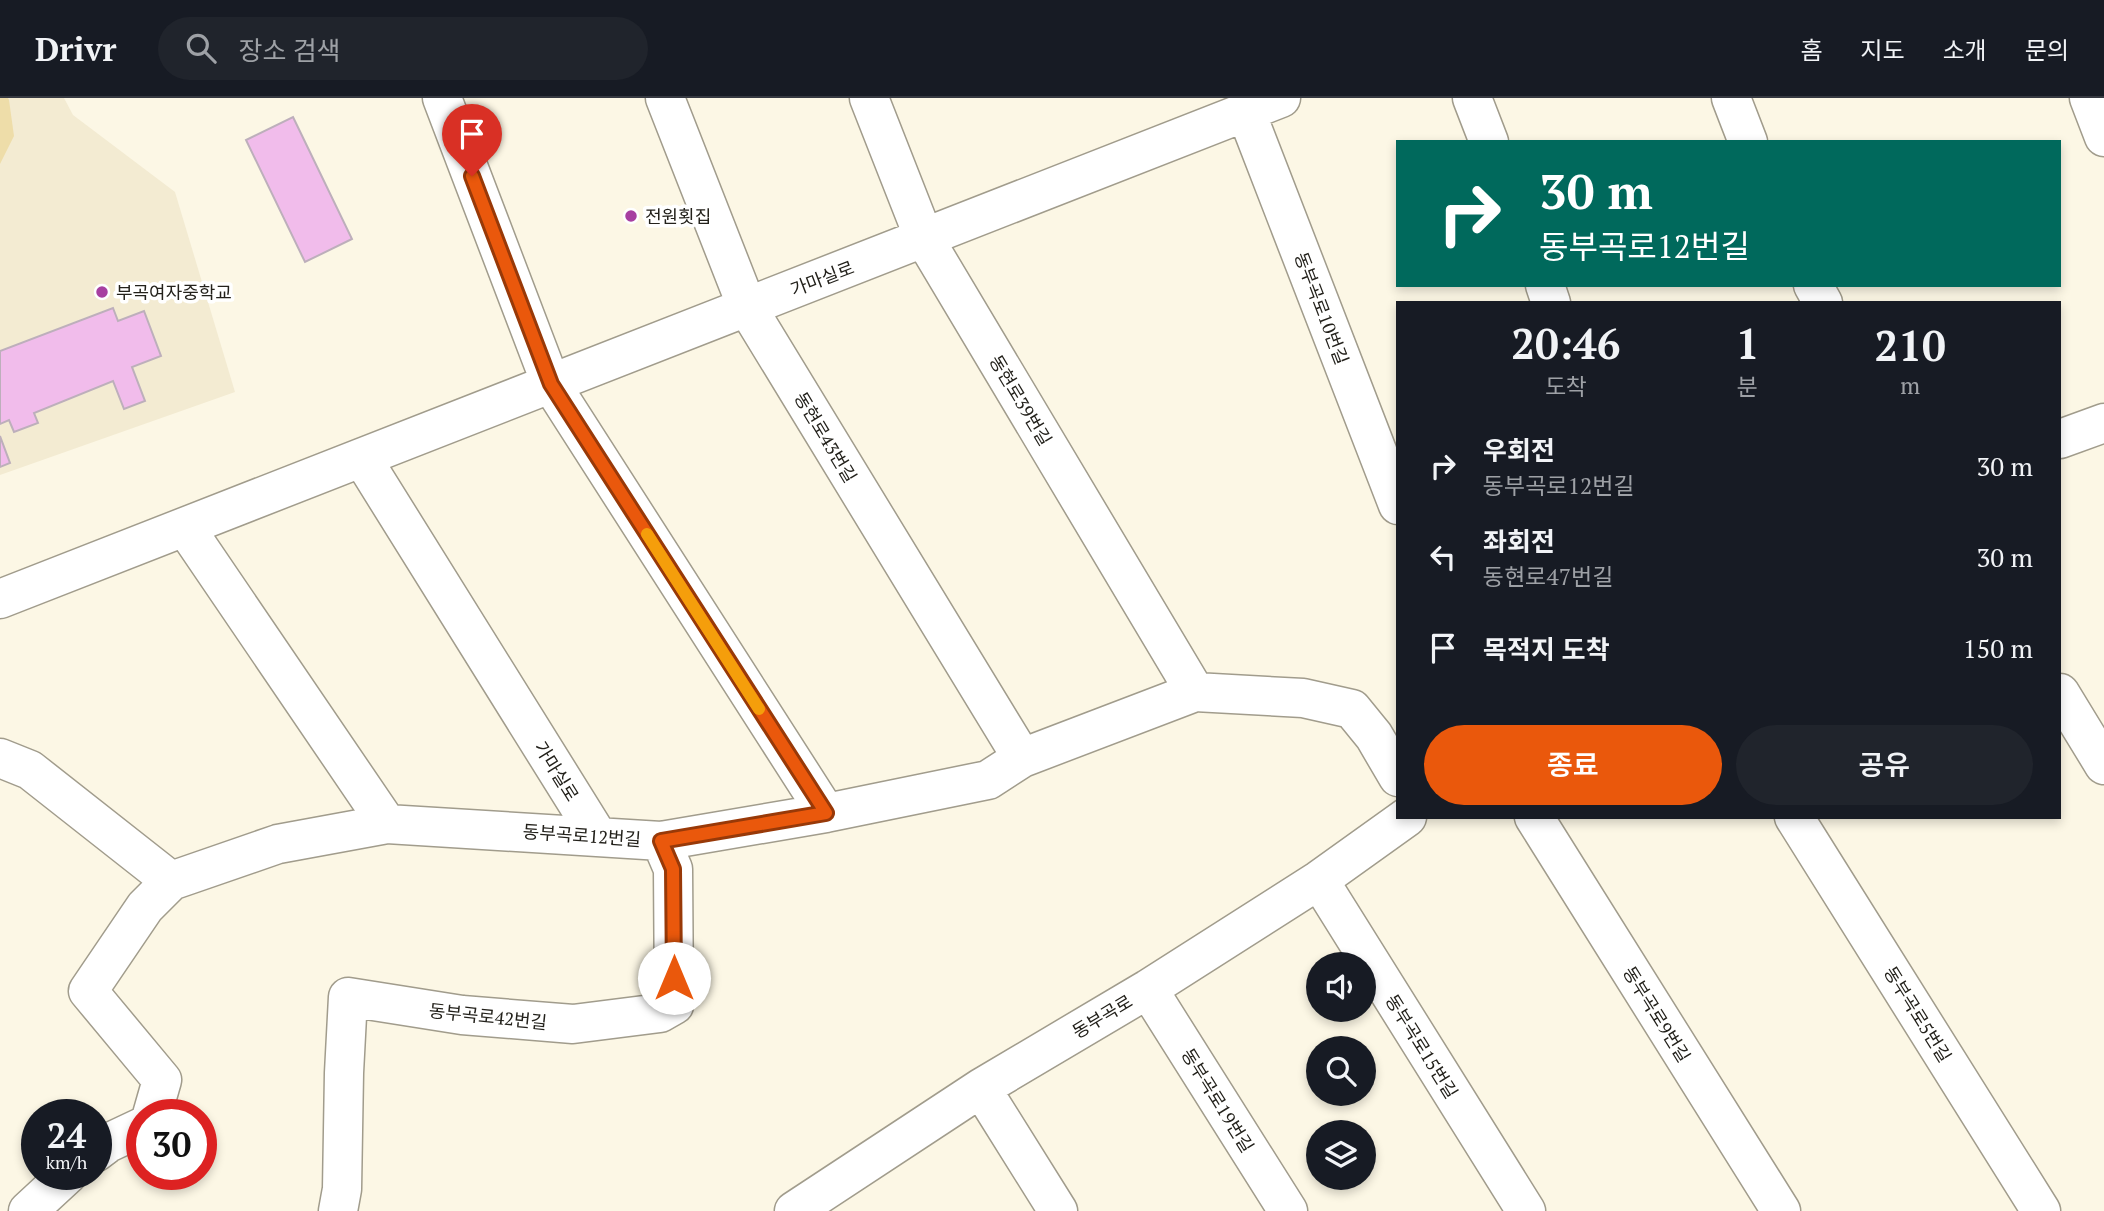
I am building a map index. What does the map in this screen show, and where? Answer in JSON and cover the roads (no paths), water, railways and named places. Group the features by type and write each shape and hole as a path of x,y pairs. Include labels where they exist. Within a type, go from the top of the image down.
{"street":[{"path":"442,98 551,384 826,813"},
{"name":"동현로43번길","path":"665,98 747,307 1021,758"},
{"name":"동현로39번길","path":"869,98 924,238 1195,691"},
{"name":"가마실로","path":"0,599 1281,98"},
{"path":"1472,98 1488,140"},
{"path":"1731,98 1747,140"},
{"path":"2089,98 2104,137"},
{"name":"동부곡로10번길","path":"1246,112 1396,500"},
{"path":"2061,439 2104,424"},
{"name":"가마실로","path":"362,458 597,835"},
{"path":"185,527 387,824"},
{"name":"동부곡로12번길","path":"157,1099 162,1080 88,991 145,907 171,881 278,844 387,824 661,841 826,813 988,780 1021,758 1195,691 1303,698 1352,709 1374,736 1396,774"},
{"path":"2061,695 2104,765"},
{"path":"0,758 30,771 171,881"},
{"name":"동부곡로","path":"810,1207 981,1088 1148,989 1319,880 1404,819"},
{"name":"동부곡로9번길","path":"1535,819 1781,1211"},
{"name":"동부곡로5번길","path":"1795,819 2041,1211"},
{"name":"동부곡로42번길","path":"338,1211 342,1189 348,997 462,1015 573,1024 660,1013 674,1005 673,869 661,841"},
{"name":"동부곡로15번길","path":"1319,880 1526,1211"},
{"name":"동부곡로19번길","path":"1148,989 1288,1211"},
{"path":"981,1088 1058,1211"},
{"path":"28,1211 51,1190"}],"place":[{"name":"전원횟집","path":"631,216"},
{"name":"부곡여자중학교","path":"102,292"}]}
